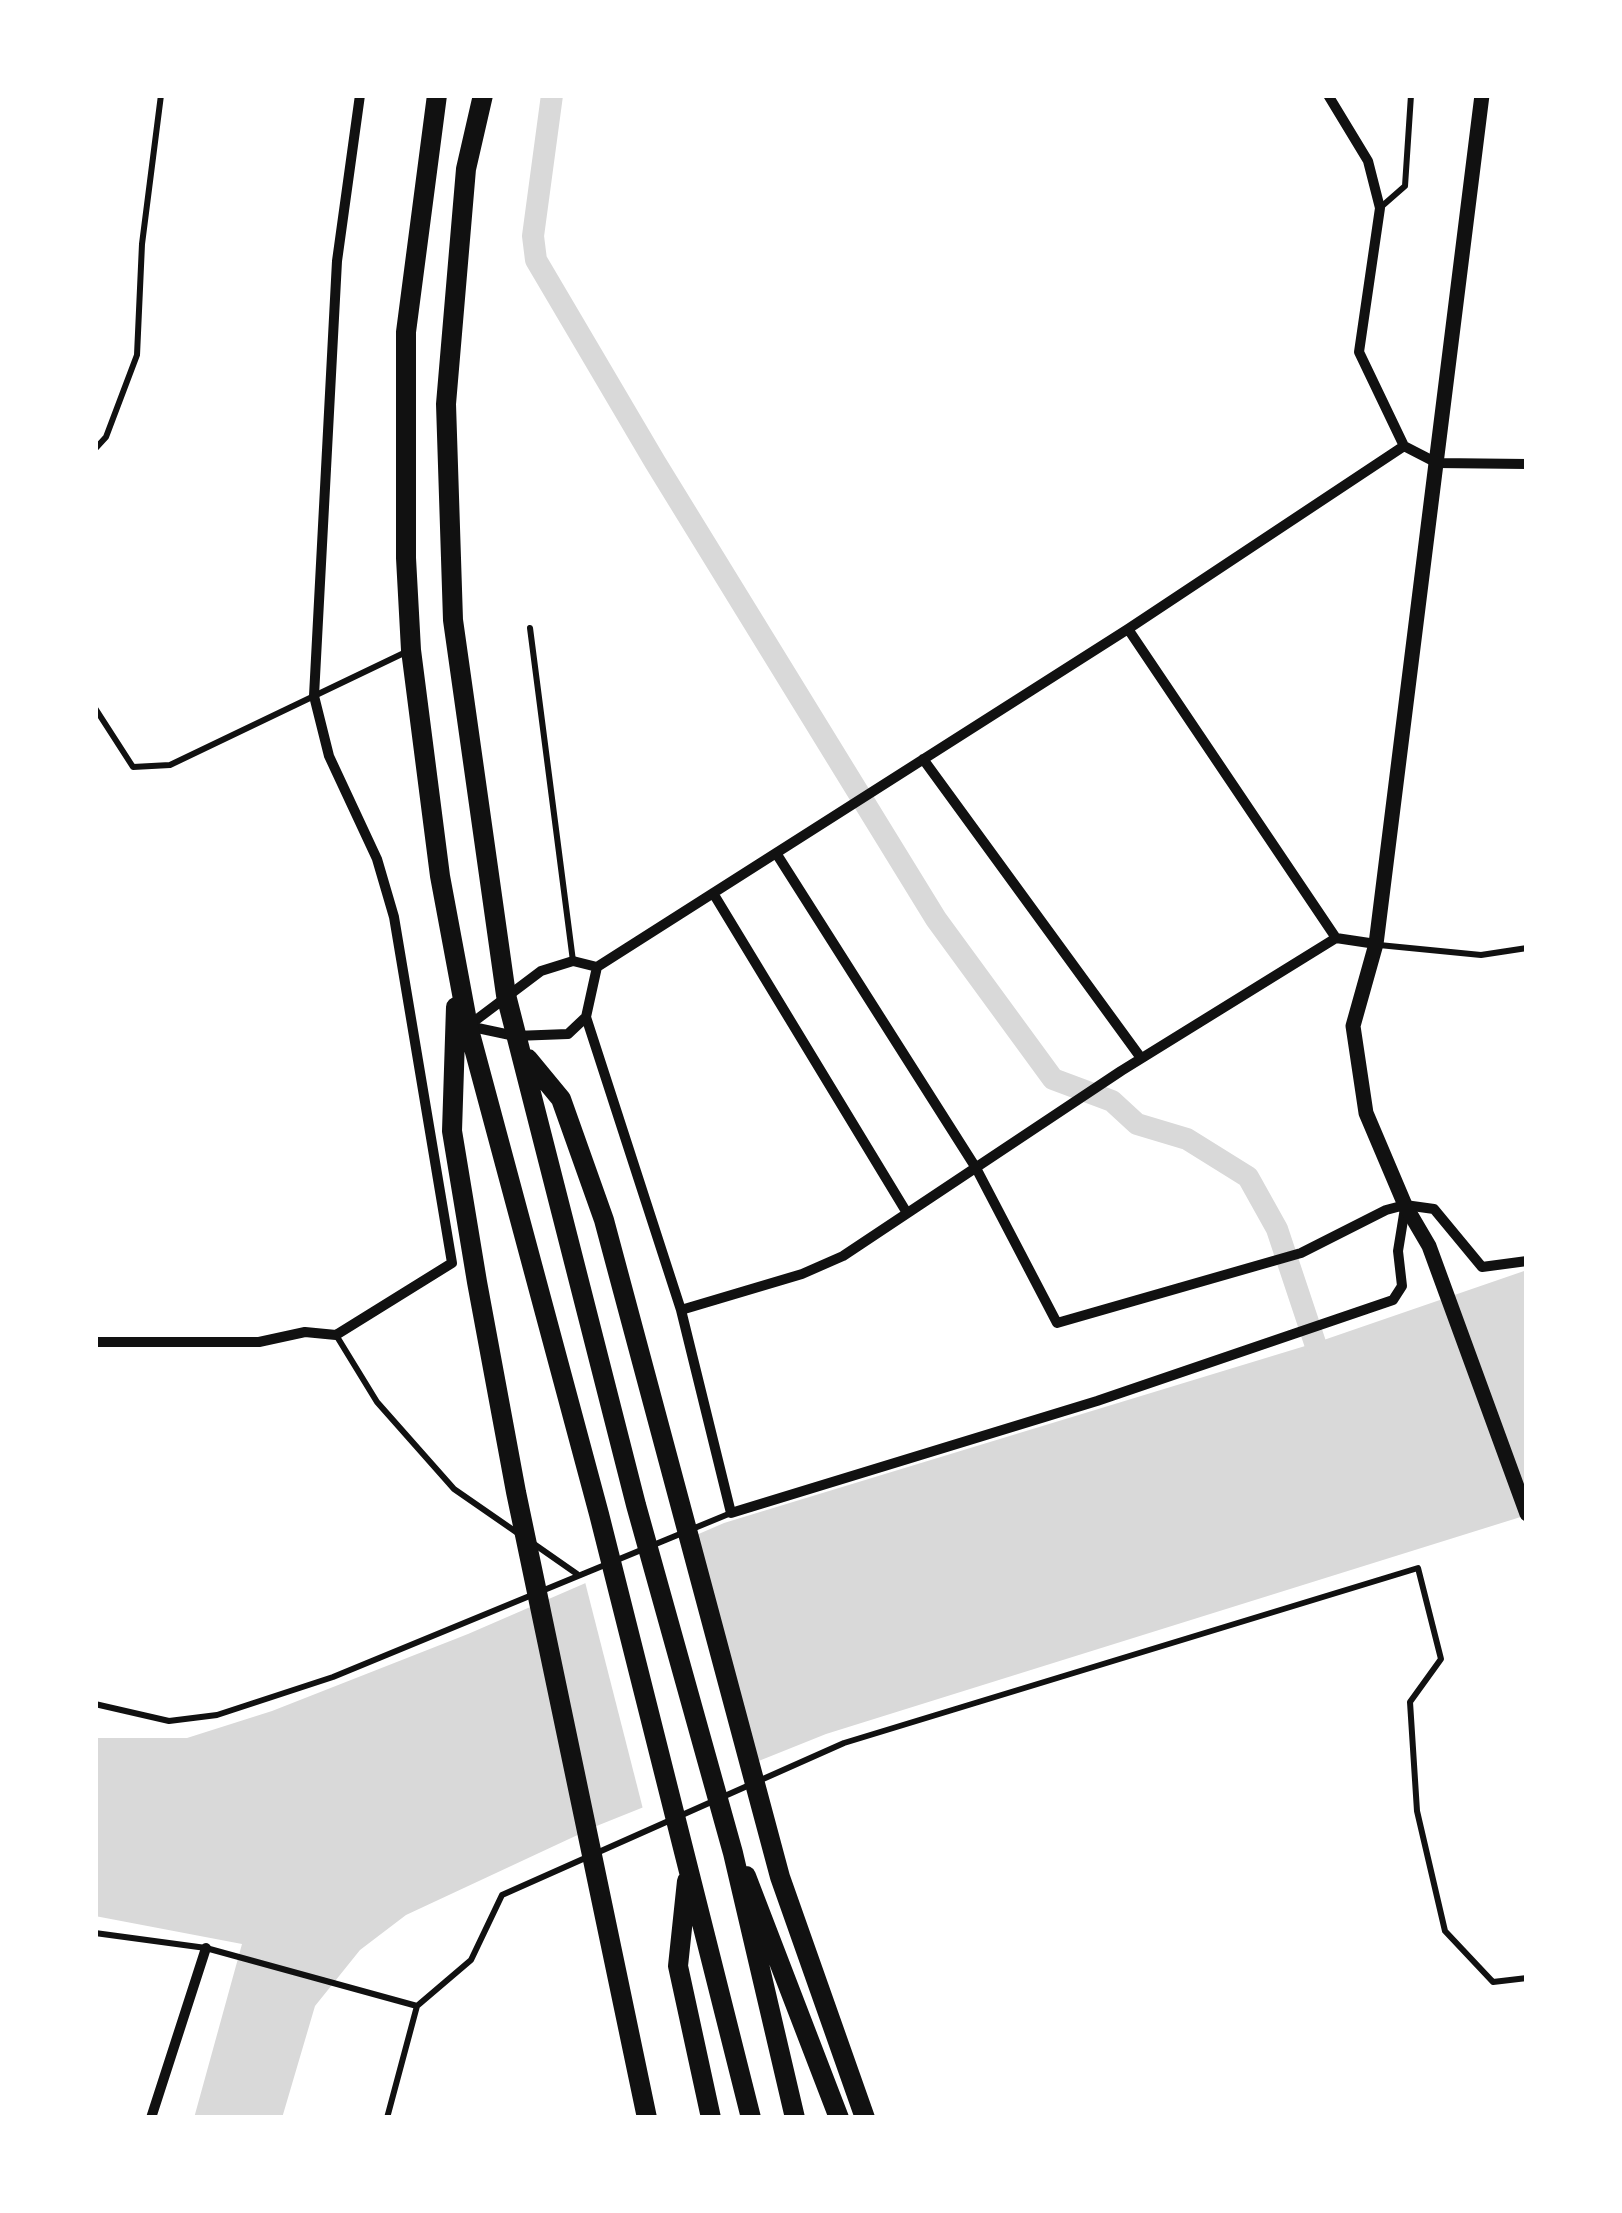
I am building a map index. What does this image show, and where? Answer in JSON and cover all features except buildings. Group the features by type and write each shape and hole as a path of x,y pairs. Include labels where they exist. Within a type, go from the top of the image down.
{"highway":[{"path":"437,95 406,332 406,558 410,650 440,876 468,1026 599,1514 751,2118"},
{"path":"483,95 466,169 447,424 453,620 506,995 636,1505 733,1852 795,2118"},
{"path":"457,970 452,1131 520,1511 646,2118"},
{"path":"520,1045 561,1099 604,1220 780,1877 866,2118"},
{"path":"733,1852 756,1894 839,2118"},
{"path":"689,1864 678,1966 711,2118"}],"street":[{"path":"95,1342 242,1342 305,1332 336,1336 452,1262 394,917 377,859 329,756 314,696 337,262 360,95"},
{"path":"1328,95 1368,162 1380,208 1359,352 1404,446 1437,463 1527,464"},
{"path":"1482,95 1376,944 1353,1026 1366,1114 1406,1205 1429,1246 1527,1514"},
{"path":"1404,446 1128,628 597,967 586,1016 681,1310 731,1513 1097,1401 1393,1300 1402,1286 1398,1252 1406,1205"},
{"path":"1128,628 1336,938"},
{"path":"922,760 1141,1058"},
{"path":"776,854 976,1168 1057,1324 1301,1253 1386,1210 1406,1205 1434,1210 1482,1267 1527,1262"},
{"path":"713,894 907,1213"},
{"path":"681,1310 802,1274 844,1256 1141,1058 1336,938 1376,944"},
{"path":"468,1026 542,971 573,961 597,967"},
{"path":"468,1026 520,1045 568,1034 586,1016"},
{"path":"152,2118 206,1948"}],"lane":[{"path":"95,450 106,437 137,355 142,244 161,95"},
{"path":"1380,208 1404,186 1411,95"},
{"path":"530,628 573,961"},
{"path":"95,708 133,766 170,765 410,650"},
{"path":"1376,944 1481,955 1527,948"},
{"path":"336,1336 378,1402 454,1489 578,1574"},
{"path":"95,1704 169,1720 217,1716 334,1677 731,1513"},
{"path":"387,2118 417,2006 471,1960 502,1894 619,1839 844,1743 1418,1568 1441,1659 1410,1702 1417,1811 1444,1931 1493,1982 1527,1978"},
{"path":"95,1932 206,1948 417,2006"}],"shaded area":[{"path":"1527,1270 1527,1515 826,1734 599,1825 406,1915 360,1950 315,2006 282,2118 194,2118 242,1944 95,1916 95,1738 187,1738 272,1711 468,1634 724,1523 1315,1343"}],"pier":[{"path":"684,1535 745,1772 644,1813 584,1578"}],"waterway":[{"path":"552,95 533,236 536,260 655,462 936,919 1053,1079 1112,1101 1137,1124 1187,1139 1248,1177 1277,1229 1315,1343"}]}
